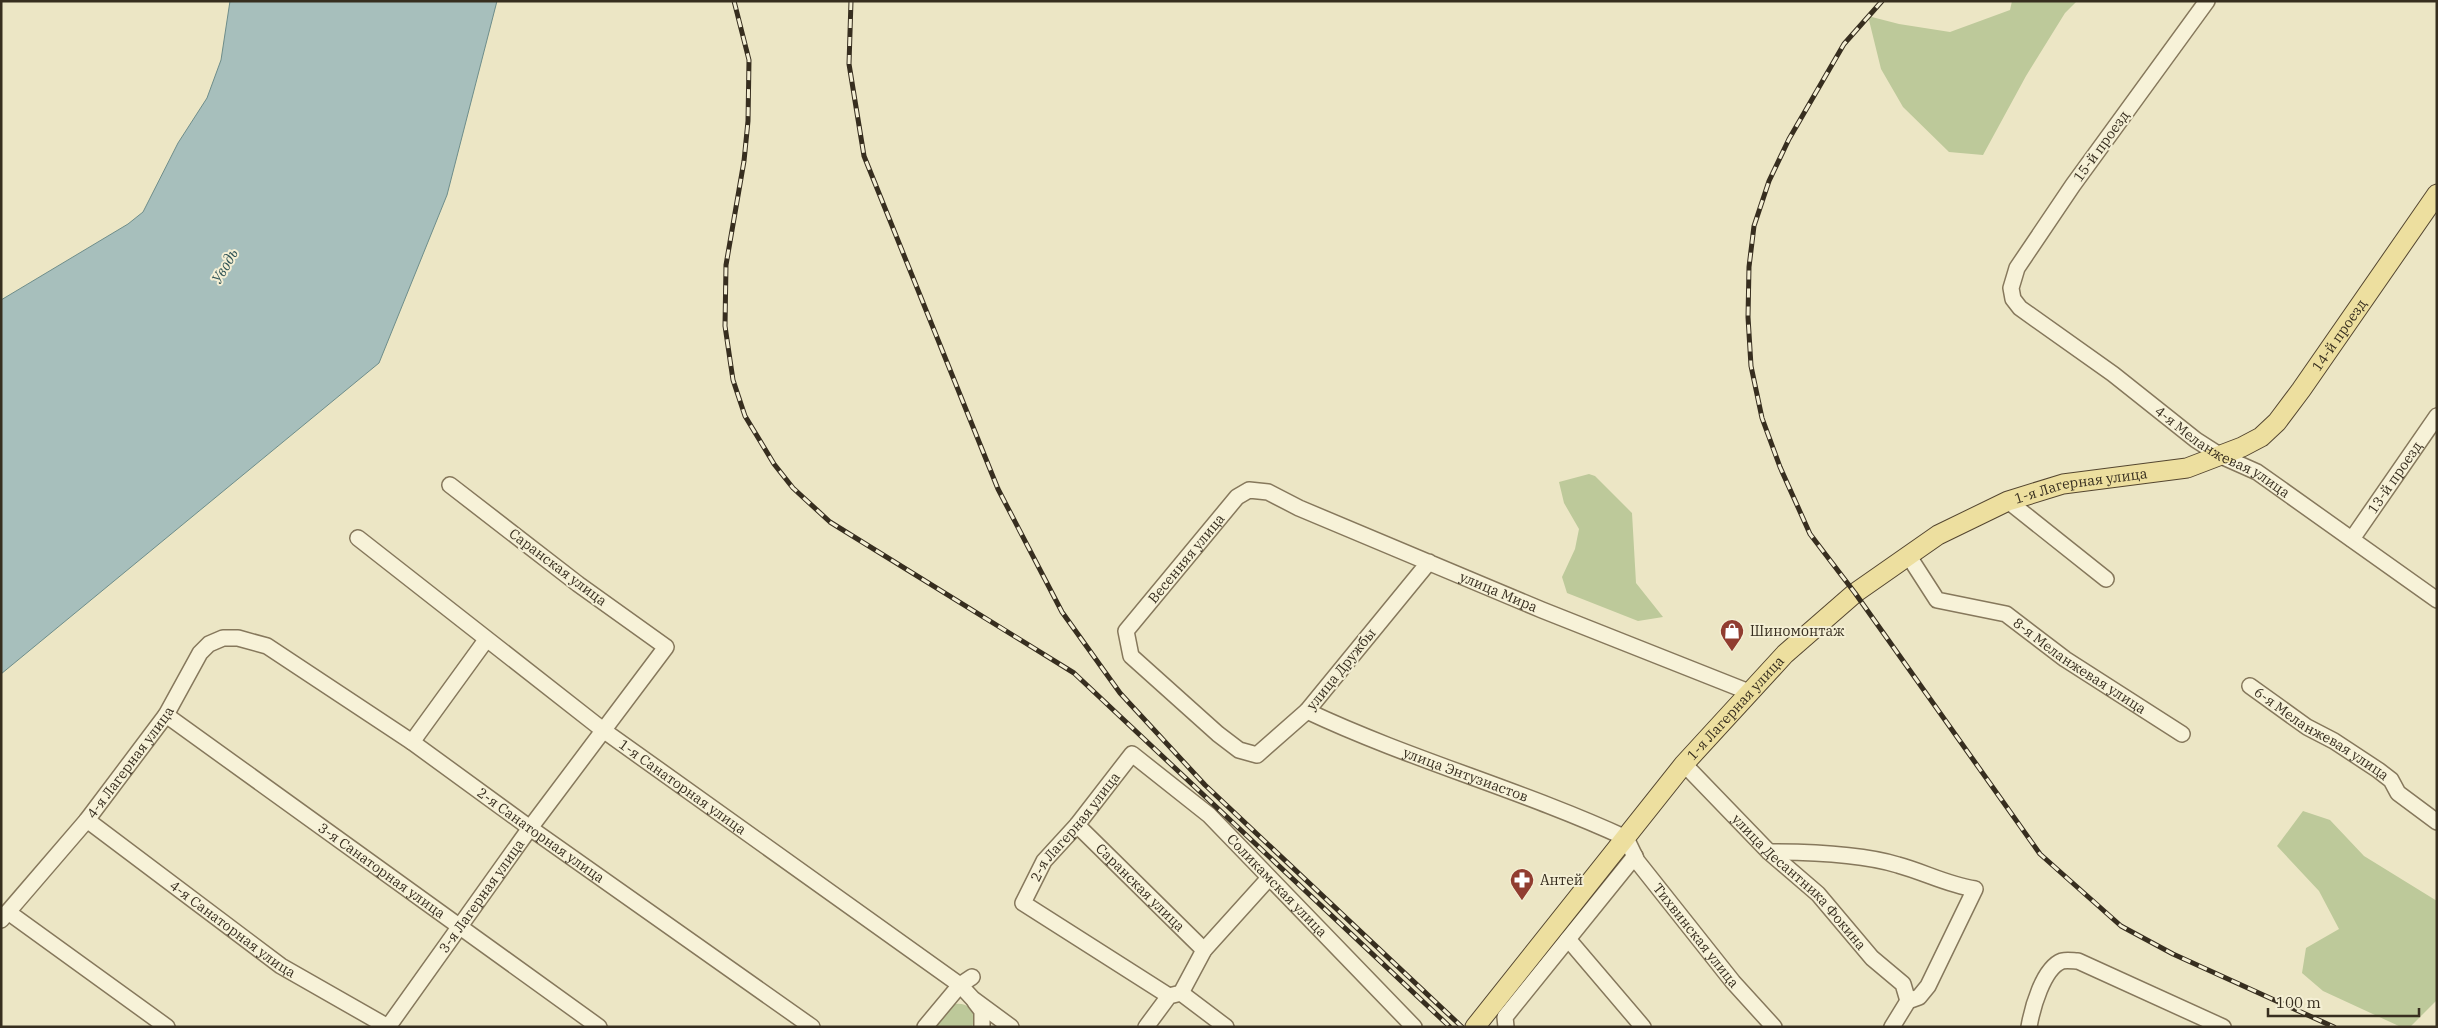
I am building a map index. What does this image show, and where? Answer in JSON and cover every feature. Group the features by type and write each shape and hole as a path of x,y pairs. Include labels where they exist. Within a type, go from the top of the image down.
{"main road":[{"name":"14-й проезд","path":"2221,456 2261,437 2277,422 2437,194"},
{"name":"1-я Лагерная улица","path":"1474,1027 1684,764 1785,654 1819,622 1855,593 1938,535 2008,501 2063,484 2187,468 2221,456"}],"street":[{"name":"15-й проезд","path":"2013,299 2010,288 2017,268 2073,185 2207,1"},
{"name":"4-я Меланжевая улица","path":"2013,299 2020,308 2113,374 2196,440 2221,456 2257,472 2437,600"},
{"name":"13-й проезд","path":"2352,539 2437,416"},
{"name":"Саранская улица","path":"450,485 578,584 666,647"},
{"name":"улица Мира","path":"1249,490 1268,492 1299,508 1698,673 1749,692"},
{"name":"Весенняя улица","path":"1239,750 1132,656 1126,631 1237,497 1249,490"},
{"path":"2008,501 2106,579"},
{"name":"1-я Санаторная улица","path":"358,538 603,730 966,981 973,1000 1011,1027"},
{"name":"8-я Меланжевая улица","path":"1908,555 1938,600 2006,614 2065,659 2182,734"},
{"name":"улица Дружбы","path":"1239,750 1257,755 1279,738 1307,711 1429,562"},
{"name":"4-я Лагерная улица","path":"5,916 87,820 166,714 200,652 209,644 223,638 238,638 267,646"},
{"path":"412,742 486,640"},
{"name":"2-я Санаторная улица","path":"267,646 412,742 530,828 812,1027"},
{"name":"3-я Лагерная улица","path":"388,1027 530,828 666,647"},
{"name":"6-я Меланжевая улица","path":"2250,686 2308,727 2334,741 2378,770 2390,780 2398,793 2437,822"},
{"name":"улица Энтузиастов","path":"1307,711 1377,742 1483,781 1626,838"},
{"name":"3-я Санаторная улица","path":"166,714 600,1027"},
{"name":"2-я Лагерная улица","path":"1132,754 1077,825 1044,860 1023,904 1175,995"},
{"name":"Соликамская улица","path":"1132,754 1209,815 1414,1027"},
{"name":"улица Десантника Фокина","path":"1684,764 1769,852 1818,894 1872,958 1903,984 1908,1002"},
{"name":"4-я Санаторная улица","path":"87,820 281,966 388,1027"},
{"name":"Саранская улица","path":"1077,825 1204,950"},
{"name":"Тихвинская улица","path":"1626,838 1635,856 1733,982 1774,1027"},
{"path":"1769,852 1823,854 1898,864 1961,887 1975,889 1928,986 1919,997 1908,1002 1892,1027"},
{"path":"1506,1027 1505,1017 1635,856"},
{"path":"1146,1027 1175,995 1204,950 1269,878"},
{"path":"5,916 167,1027"},
{"path":"1568,939 1643,1027"},
{"path":"2029,1027 2032,1005 2051,970 2062,961 2078,961 2223,1027"},
{"path":"925,1027 944,1003 966,981"},
{"path":"1175,995 1226,1027"},
{"path":"944,1003 958,996 973,1000 982,1011 982,1027"}],"green space":[{"path":"2012,1 2077,1 2065,13 2026,76 1983,155 1949,152 1903,107 1881,69 1868,16 1899,24 1950,32 2010,10"},
{"path":"1589,474 1595,476 1632,513 1636,583 1663,617 1638,621 1567,593 1562,577 1575,549 1579,529 1564,503 1559,482"},
{"path":"2303,811 2330,820 2364,856 2437,901 2437,1000 2410,1027 2401,1027 2323,991 2302,973 2306,948 2339,929 2319,891 2277,846"},
{"path":"955,1004 964,1005 971,1010 974,1017 972,1027 934,1027 950,1006"}],"water":[{"name":"Уводь","path":"230,1 497,1 447,195 379,363 1,674 1,300 128,224 143,212 178,143 207,98 221,60"}],"railway":[{"path":"734,1 749,60 748,121 744,161 726,265 725,326 733,380 745,416 774,464 793,488 830,522 1074,673 1450,1027"},
{"path":"851,1 849,64 864,156 998,489 1062,612 1120,693 1205,785 1462,1027"},
{"path":"1882,1 1844,44 1789,139 1769,181 1754,226 1749,267 1748,317 1751,366 1762,418 1780,467 1810,534 1855,593 2040,854 2121,926 2173,954 2334,1027"}],"place":[{"name":"Шиномонтаж","path":"1732,652"},
{"name":"Антей","path":"1522,901"}]}
